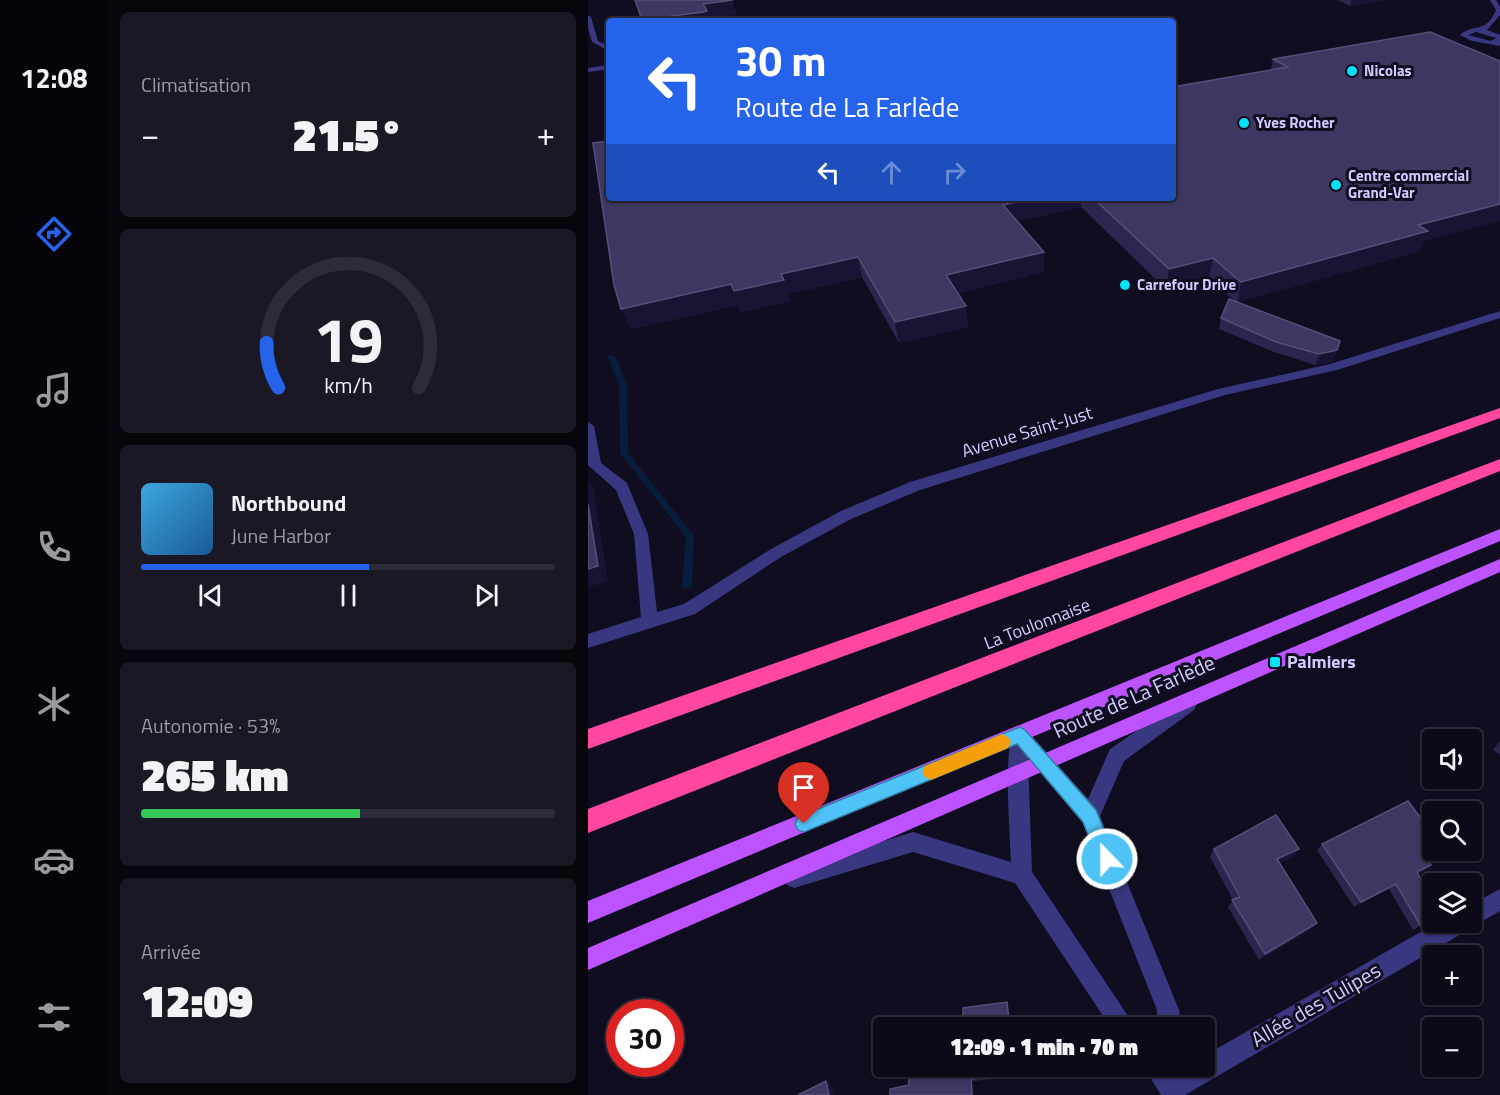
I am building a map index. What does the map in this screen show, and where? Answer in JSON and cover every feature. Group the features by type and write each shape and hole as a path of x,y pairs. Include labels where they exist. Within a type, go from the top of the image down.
{"highway":[{"path":"588,740 1500,412"},
{"name":"La Toulonnaise","path":"588,821 1500,465"}],"main road":[{"name":"Route de La Farlède","path":"588,912 1500,535"},
{"name":"Route de La Farlède","path":"588,959 1500,565"}],"street":[{"path":"1482,31 1495,19 1499,10 1493,0"},
{"path":"588,17 595,42 606,48"},
{"path":"1467,31 1482,31 1499,37 1497,42 1474,40 1463,35 1467,31"},
{"path":"590,50 606,49"},
{"path":"588,70 606,67"},
{"name":"Avenue Saint-Just","path":"588,641 689,609 777,553 836,521 915,486 1222,392 1334,367 1500,314"},
{"path":"588,426 595,465 622,487 642,534 650,622"},
{"path":"1090,816 1116,755 1205,691"},
{"path":"1020,735 1042,764 1090,816 1168,1010 1168,1017"},
{"path":"1020,735 1018,774 1022,875 1118,1017"},
{"path":"730,897 913,842 1022,875"},
{"path":"1482,910 1500,899"},
{"name":"Allée des Tulipes","path":"1172,1083 1440,933"}],"building":[{"path":"635,0 733,0 703,4 707,11 703,12 641,18"},
{"path":"1430,32 1500,61 1500,204 1418,225 1428,231 1241,282 1213,258 1169,269 1096,201 1176,201 1176,86 1288,67 1273,59"},
{"path":"606,141 606,201 1021,201 1003,205 1044,252 946,275 966,306 895,322 858,257 781,274 784,280 734,291 731,284 621,309 614,285 593,143"},
{"path":"1229,299 1340,341 1337,350 1319,354 1276,342 1221,318"},
{"path":"588,504 598,566 588,569"},
{"path":"1408,801 1422,820 1422,861 1429,861 1431,865 1417,872 1422,882 1422,924 1420,925 1396,884 1361,902 1322,844"},
{"path":"1276,815 1299,849 1277,859 1317,923 1265,954 1232,900 1240,897 1214,849"},
{"path":"1007,1002 1009,1017 963,1017 963,1008"},
{"path":"909,1077 989,1077 971,1079 972,1095 890,1095 890,1089 909,1085"},
{"path":"826,1081 829,1095 798,1095"}],"waterway":[{"path":"612,357 623,386 624,453 690,536 687,585"}],"slow traffic":[{"path":"931,772 1002,742"}],"place":[{"name":"Nicolas","path":"1352,71"},
{"name":"Yves Rocher","path":"1244,123"},
{"name":"Centre commercial Grand-Var","path":"1336,185"},
{"name":"Carrefour Drive","path":"1125,285"},
{"name":"Palmiers","path":"1275,662"}],"route":[{"path":"804,824 1020,735 1042,764 1090,816 1107,859"}]}
